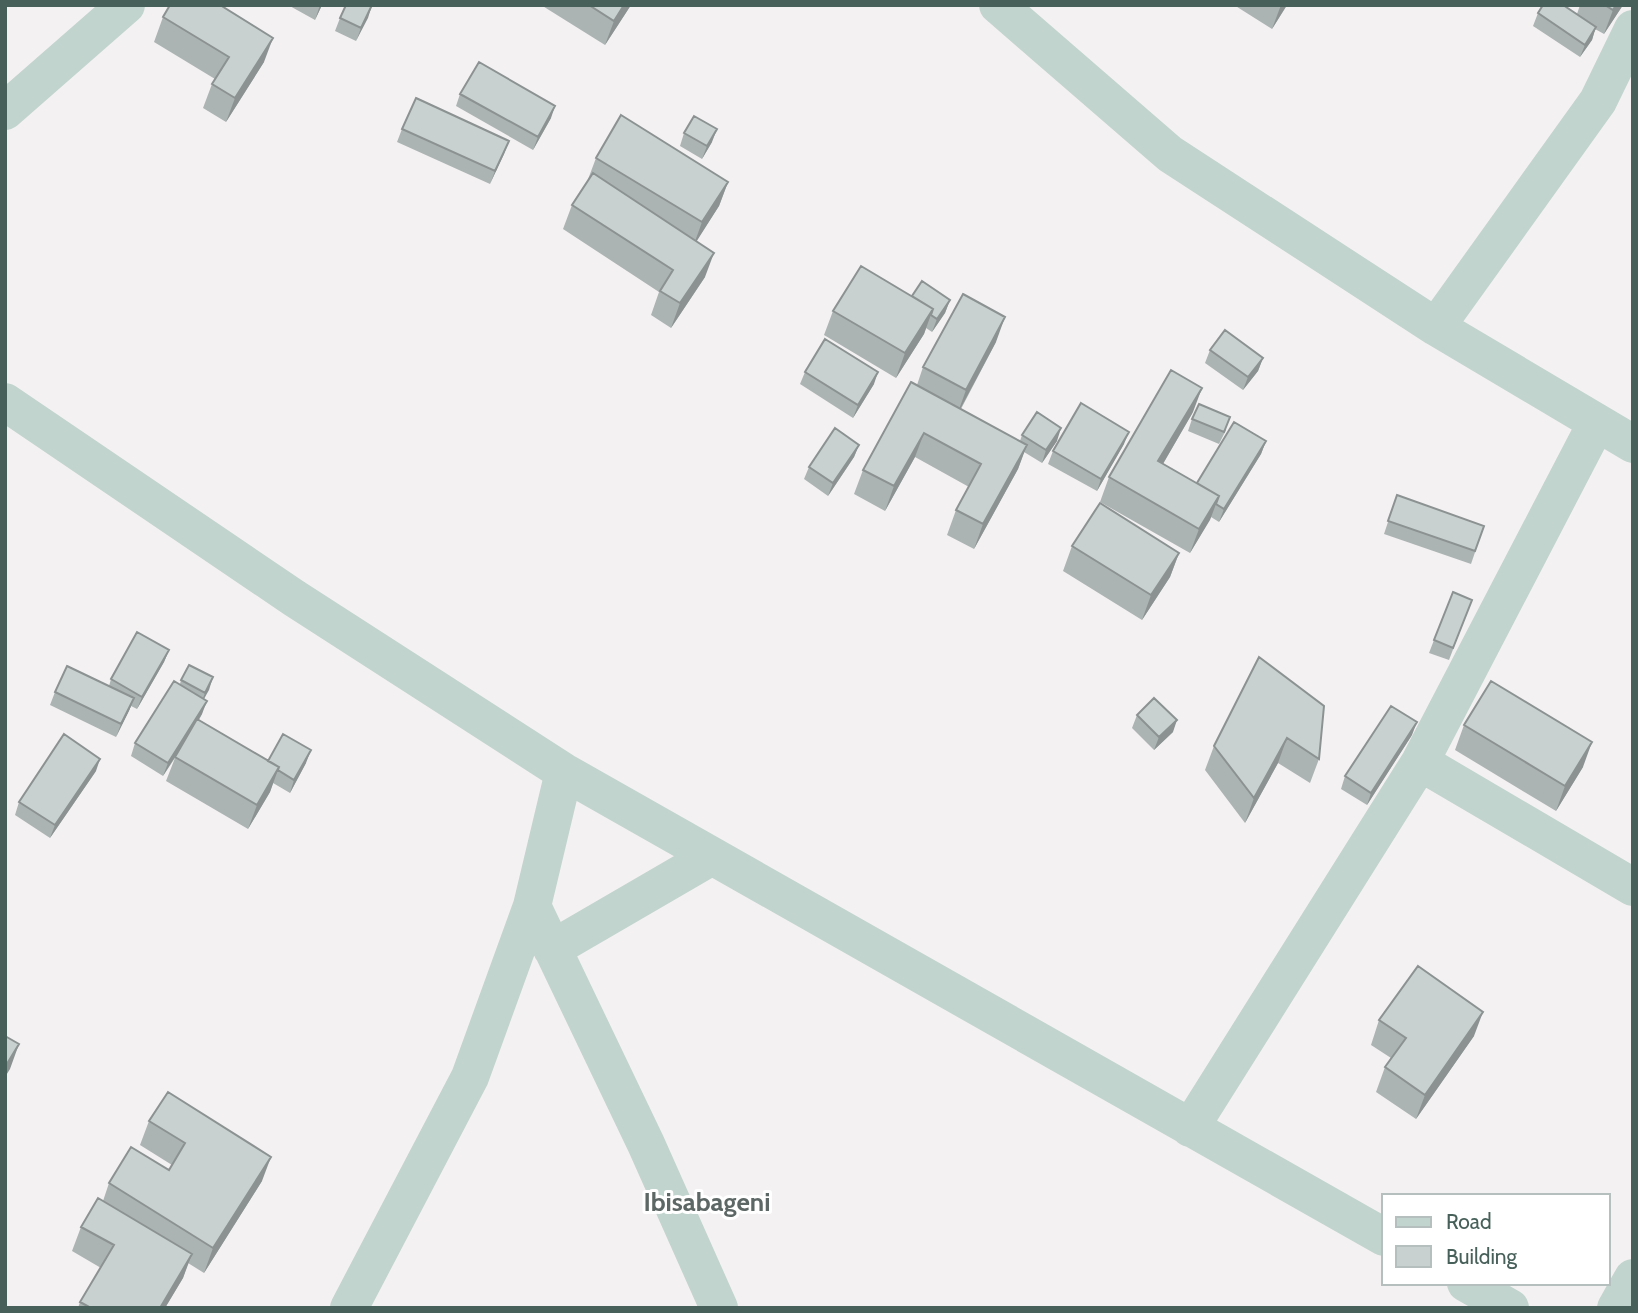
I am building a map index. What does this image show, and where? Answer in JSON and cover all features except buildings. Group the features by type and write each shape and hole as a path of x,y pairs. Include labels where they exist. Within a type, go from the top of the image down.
{"street":[{"path":"5,111 127,5"},
{"path":"998,5 1170,155 1436,327 1633,444"},
{"path":"1436,327 1598,101 1633,29"},
{"path":"5,402 294,598 565,772 1382,1236"},
{"path":"1190,1128 1420,762 1596,424"},
{"path":"1420,762 1633,887"},
{"path":"349,1308 470,1077 532,906 565,772"},
{"path":"552,950 712,856"},
{"path":"532,906 646,1144 719,1308"},
{"path":"1616,1308 1633,1278"},
{"path":"1470,1285 1510,1308"}],"district":[{"name":"Ibisabageni","path":"707,1202"}]}
